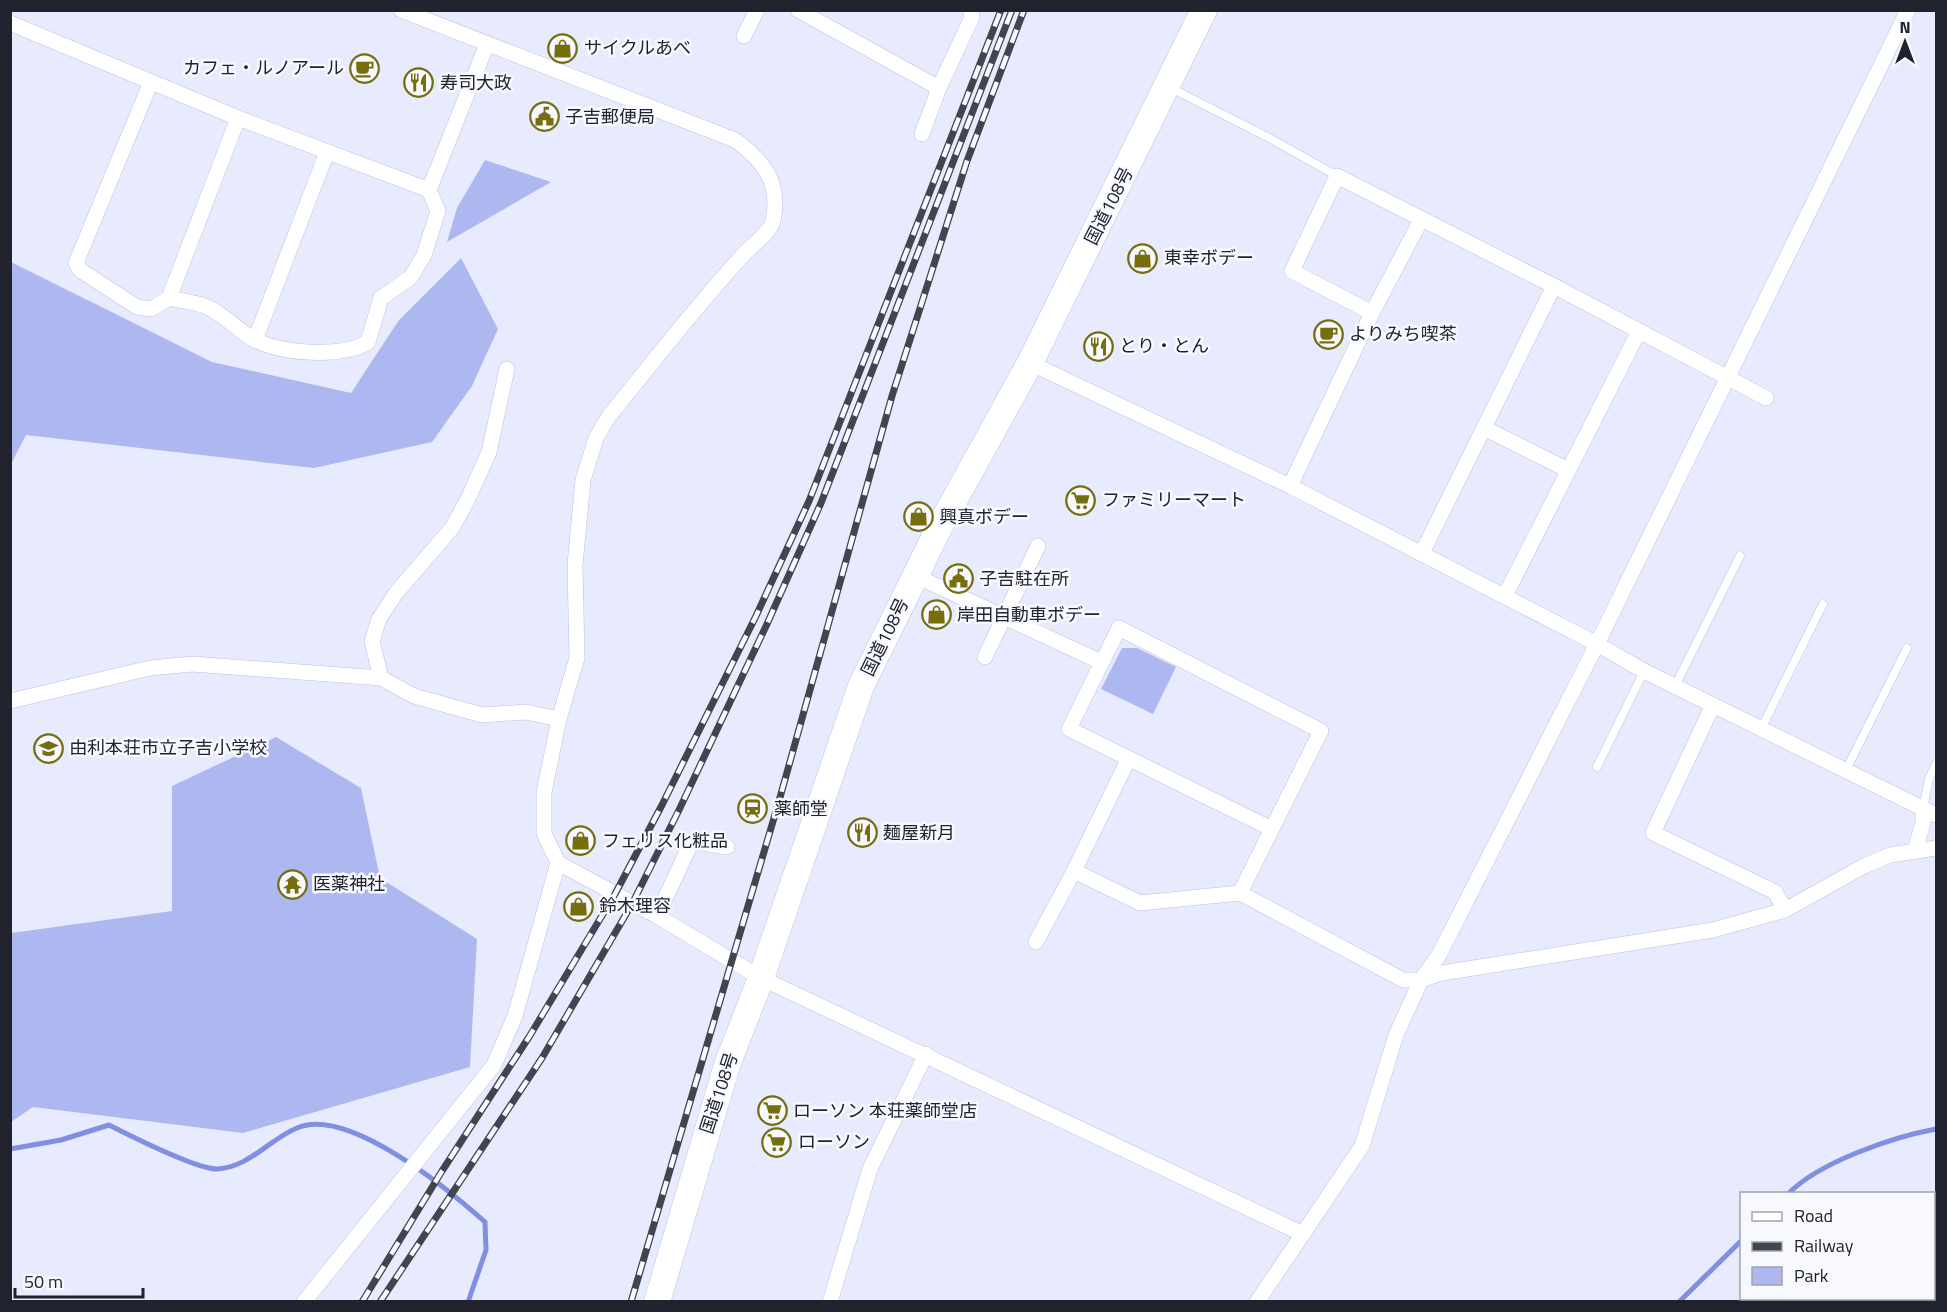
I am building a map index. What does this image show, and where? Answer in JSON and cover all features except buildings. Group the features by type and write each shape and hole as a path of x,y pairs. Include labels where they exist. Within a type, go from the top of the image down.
{"highway":[{"name":"国道108号","path":"657,1302 727,1065 761,978 861,686 916,576 1030,363 1204,10"}],"street":[{"path":"401,10 427,15 487,44 735,140 756,156 770,177 775,200 773,224 726,275 616,407 596,438 583,480 575,565 577,658 560,719 544,792 544,833 558,864 657,916 761,978 1304,1234"},
{"path":"744,36 757,10"},
{"path":"922,134 939,88 972,17 971,10"},
{"path":"1257,1302 1362,1146 1396,1035 1421,980 1439,955 1597,644 1908,10"},
{"path":"797,11 939,88"},
{"path":"10,23 238,118 429,190"},
{"path":"169,298 207,307 255,340 292,351 355,350 368,342 381,298 411,277 424,255 438,211 429,190 487,44"},
{"path":"151,82 76,263 80,270 137,307 151,309 169,298 238,118"},
{"path":"255,340 327,152"},
{"path":"1372,313 1292,271 1336,176 1554,286 1766,398"},
{"path":"1290,486 1372,313 1421,220"},
{"path":"1422,553 1554,286"},
{"path":"1505,596 1639,331"},
{"path":"1030,363 1290,486 1597,644 1675,687 1930,811 1923,823 1915,850"},
{"path":"381,678 372,641 379,619 396,593 452,528 468,499 489,452 507,369"},
{"path":"1484,428 1568,470"},
{"path":"985,657 1038,546"},
{"path":"916,576 1004,619 1101,662"},
{"path":"1240,893 1272,829 1321,731 1119,628 1069,729 1272,829"},
{"path":"10,701 150,668 192,664 381,678 414,696 482,715 526,712 560,719"},
{"path":"1713,705 1653,833 1774,892 1785,910"},
{"path":"1036,942 1074,871 1128,760"},
{"path":"657,916 692,841 727,847"},
{"path":"1074,871 1140,903 1240,893 1403,980 1421,980 1442,973 1713,930 1785,910 1864,866 1890,855 1936,848"},
{"path":"304,1302 389,1192 494,1065 515,1016 558,864"},
{"path":"830,1302 870,1169 926,1054"},
{"path":"1266,1287 1274,1302"}],"lane":[{"path":"1168,87 1274,140 1336,176"},
{"path":"1675,687 1740,556"},
{"path":"1761,729 1823,604"},
{"path":"1845,770 1907,648"},
{"path":"1598,767 1644,671"},
{"path":"1930,811 1929,779 1936,764"}],"green space":[{"path":"485,160 551,182 447,242 457,208"},
{"path":"461,258 498,329 472,386 432,442 314,468 26,435 11,464 11,262 212,362 351,393 399,320"},
{"path":"1122,648 1137,648 1176,667 1153,714 1101,689"},
{"path":"276,737 361,788 380,878 477,939 470,1067 243,1133 33,1107 11,1122 11,933 172,911 172,786"}],"waterway":[{"path":"10,1149 61,1140 109,1125 180,1158 208,1168 218,1169 250,1158 297,1128 318,1124 342,1129 369,1139 396,1154 447,1190 485,1222 486,1250 468,1302"},
{"path":"1790,1192 1801,1182 1837,1161 1899,1138 1936,1129"},
{"path":"1679,1302 1740,1242"}],"railway":[{"path":"362,1302 442,1171 529,1037 615,894 756,616 809,501 1001,10"},
{"path":"380,1302 542,1058 632,904 679,810 821,503 1012,10"},
{"path":"631,1302 779,801 892,396 967,161 1024,10"}],"place":[{"name":"サイクルあべ","path":"563,48"},
{"name":"カフェ・ルノアール","path":"365,68"},
{"name":"寿司大政","path":"419,83"},
{"name":"子吉郵便局","path":"544,117"},
{"name":"東幸ボデー","path":"1143,258"},
{"name":"よりみち喫茶","path":"1328,334"},
{"name":"とり・とん","path":"1098,346"},
{"name":"ファミリーマート","path":"1081,500"},
{"name":"興真ボデー","path":"918,517"},
{"name":"子吉駐在所","path":"958,579"},
{"name":"岸田自動車ボデー","path":"936,615"},
{"name":"由利本荘市立子吉小学校","path":"48,748"},
{"name":"薬師堂","path":"753,809"},
{"name":"麺屋新月","path":"862,833"},
{"name":"フェリス化粧品","path":"581,841"},
{"name":"医薬神社","path":"292,884"},
{"name":"鈴木理容","path":"578,906"},
{"name":"ローソン 本荘薬師堂店","path":"772,1111"},
{"name":"ローソン","path":"777,1142"}]}
